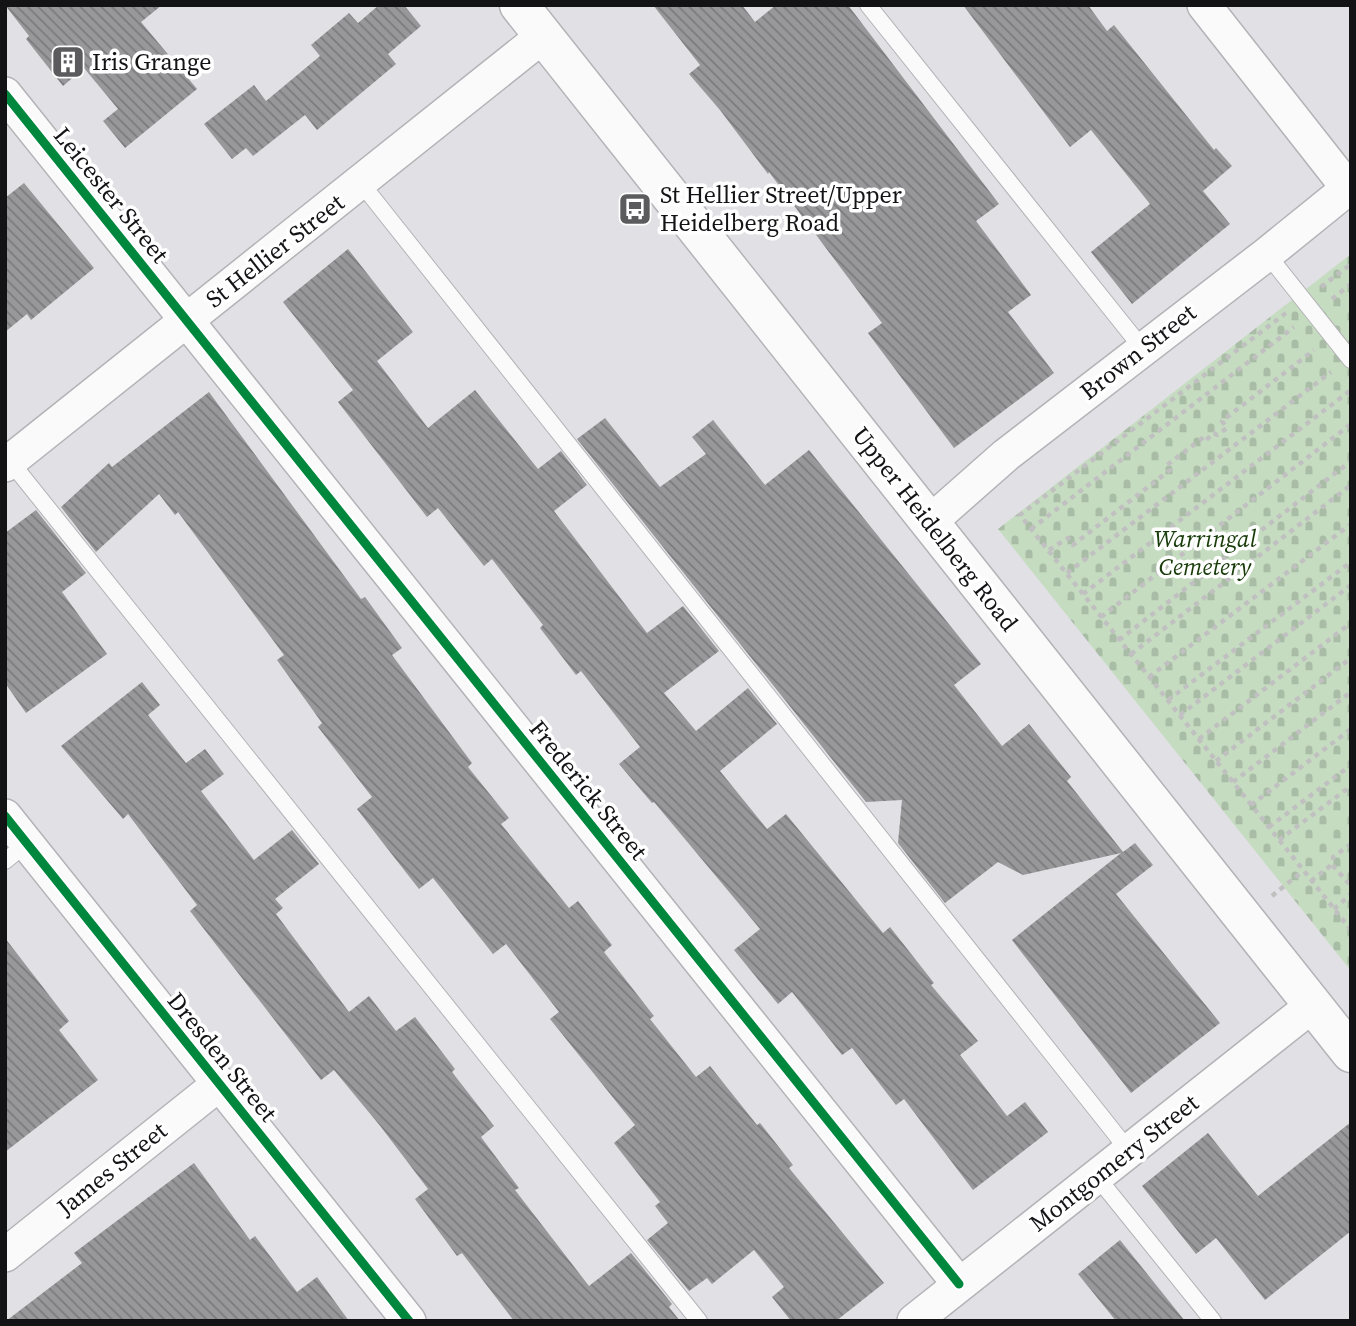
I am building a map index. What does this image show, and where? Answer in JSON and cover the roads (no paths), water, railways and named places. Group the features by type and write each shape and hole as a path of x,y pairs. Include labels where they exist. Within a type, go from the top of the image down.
{"main road":[{"name":"Upper Heidelberg Road","path":"519,5 1351,1053"}],"street":[{"path":"1204,5 1350,187"},
{"name":"St Hellier Street","path":"8,463 543,36"},
{"name":"Leicester Street","path":"5,94 187,321"},
{"name":"Brown Street","path":"930,522 1006,455 1350,187"},
{"name":"Frederick Street","path":"187,321 959,1284"},
{"name":"Dresden Street","path":"5,816 16,852 219,1084 408,1321"},
{"name":"Montgomery Street","path":"914,1321 1313,1004"},
{"name":"James Street","path":"5,1255 219,1084"}],"lane":[{"path":"868,5 1142,348"},
{"path":"361,183 1129,1151"},
{"path":"1266,254 1350,359"},
{"path":"8,463 699,1321"},
{"path":"1097,1177 1213,1321"}],"place":[{"name":"Iris Grange","path":"68,62"},
{"name":"St Hellier Street/Upper Heidelberg Road","path":"635,209"}],"park label":[{"name":"Warringal Cemetery","path":"1205,553"}]}
